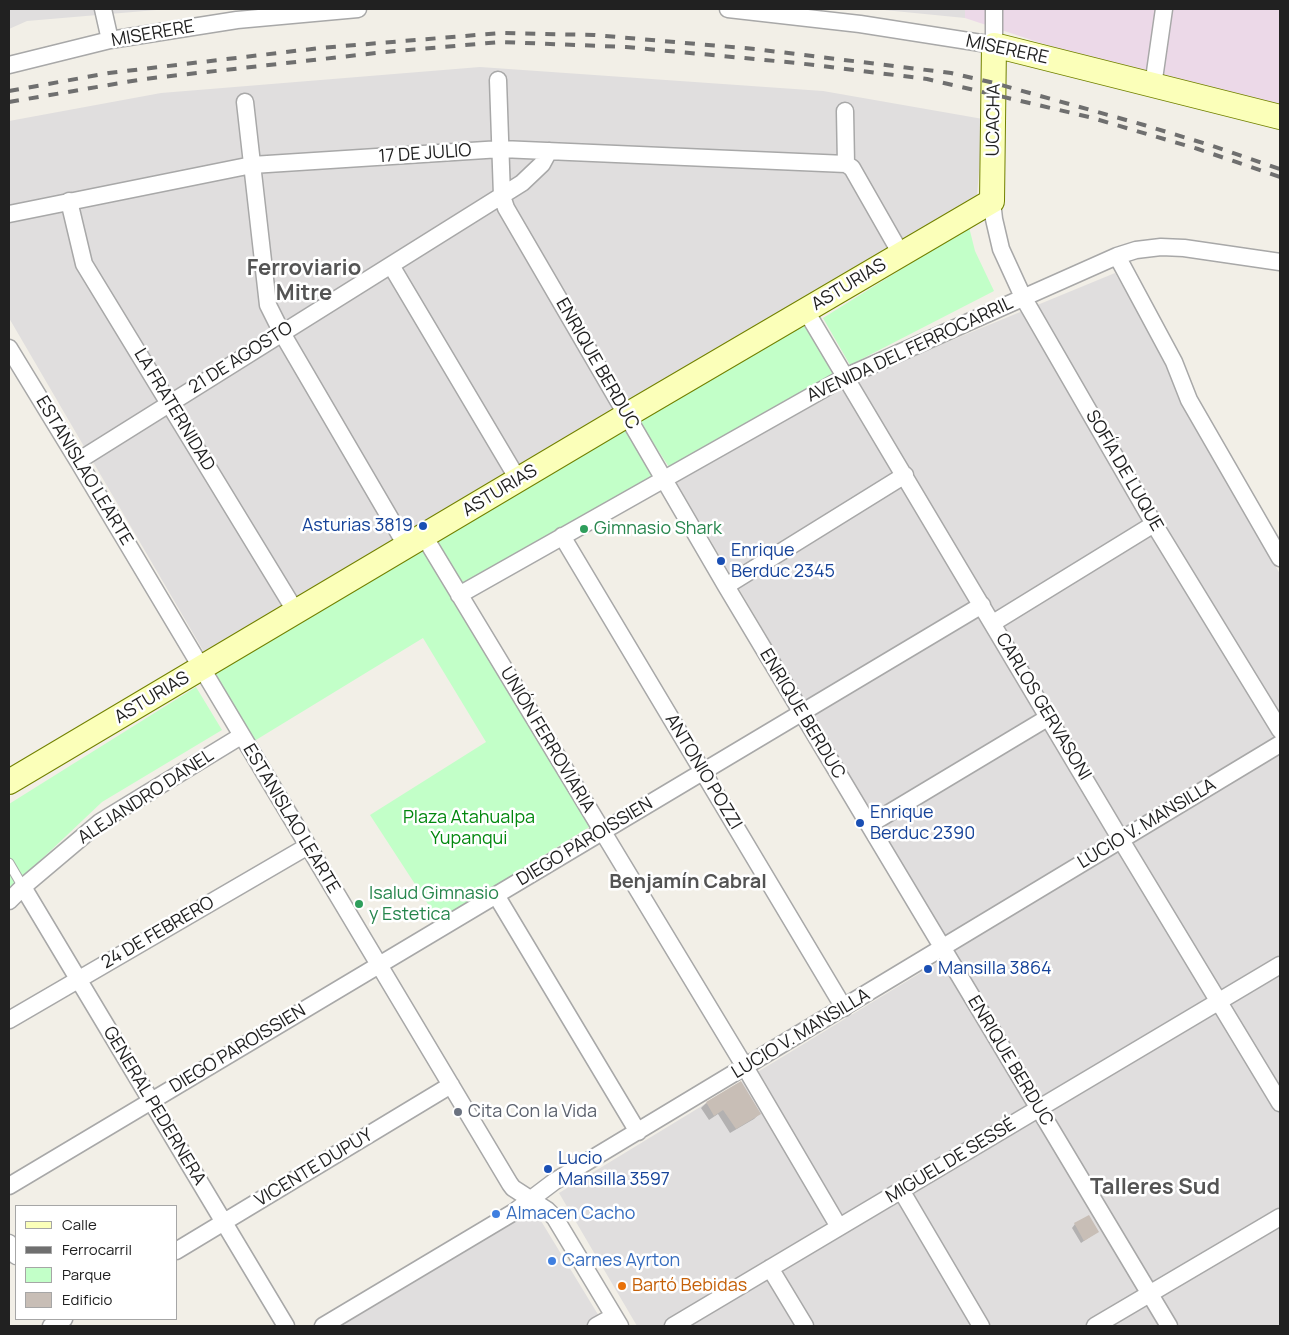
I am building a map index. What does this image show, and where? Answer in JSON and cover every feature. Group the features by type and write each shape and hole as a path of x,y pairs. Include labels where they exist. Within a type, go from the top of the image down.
{"street":[{"path":"103,9 110,40"},
{"name":"MISERERE","path":"9,65 110,40 236,14 358,9"},
{"name":"MISERERE","path":"736,9 860,16 994,45 1280,118"},
{"name":"UCACHA","path":"992,201 994,9"},
{"path":"1153,86 1164,9"},
{"name":"ENRIQUE BERDUC","path":"498,80 502,196 506,208 665,478 726,586 1169,1326"},
{"name":"UNIÓN FERROVIARIA","path":"245,102 268,305 282,333 416,542 459,595 745,1067 839,1228"},
{"path":"845,111 846,164 852,168 901,254"},
{"name":"17 DE JULIO","path":"9,214 252,165 501,149 846,164"},
{"name":"21 DE AGOSTO","path":"78,461 282,333 392,267 522,183 542,164 549,152"},
{"name":"LA FRATERNIDAD","path":"69,201 84,264 296,612"},
{"name":"ASTURIAS","path":"9,782 992,201"},
{"name":"SOFÍA DE LUQUE","path":"992,201 1001,248 1022,297 1154,524 1280,730"},
{"name":"AVENIDA DEL FERROCARRIL","path":"459,595 846,377 1117,256 1136,250 1152,248 1184,248 1280,262"},
{"path":"1117,256 1174,362 1189,400 1280,558"},
{"path":"392,267 519,480"},
{"name":"CARLOS GERVASONI","path":"806,311 1121,840 1280,1102"},
{"name":"ESTANISLAO LEARTE","path":"9,348 510,1184 513,1188 547,1210 555,1218 617,1321"},
{"path":"726,586 904,476"},
{"path":"993,623 1154,524"},
{"name":"ANTONIO POZZI","path":"562,536 844,1008"},
{"name":"DIEGO PAROISSIEN","path":"9,1186 982,605"},
{"path":"869,825 1049,717"},
{"name":"ALEJANDRO DANEL","path":"9,901 23,886 100,822 241,736"},
{"name":"LUCIO V. MANSILLA","path":"323,1326 514,1212 554,1181 1280,744"},
{"name":"24 DE FEBRERO","path":"9,1020 308,846"},
{"name":"GENERAL PEDERNERA","path":"23,886 286,1326"},
{"path":"496,894 638,1132"},
{"name":"MIGUEL DE SESSÉ","path":"673,1326 1280,965"},
{"name":"VICENTE DUPUY","path":"178,1250 451,1085"},
{"path":"901,1190 981,1326"},
{"path":"1095,1326 1280,1217"},
{"path":"9,1243 15,1254"},
{"path":"770,1268 805,1326"},
{"path":"596,1326 617,1321"}],"lane":[{"path":"9,862 23,886"}],"shaded area":[{"path":"9,9 168,9 27,21 9,29"},
{"path":"874,9 965,9 965,18"},
{"path":"965,9 1280,9 1280,122 965,18"},
{"path":"480,67 823,91 983,119 977,196 204,652 9,318 9,121 161,93"},
{"path":"1115,273 1189,400 1247,515 1280,574 1280,1326 637,1326 559,1193 953,953 675,480 877,371"},
{"path":"526,1212 538,1216 605,1326 333,1326"}],"green space":[{"path":"969,227 975,251 994,291 850,365 823,318"},
{"path":"804,318 839,376 671,470 636,417"},
{"path":"623,424 657,479 460,590 430,538"},
{"name":"Plaza Atahualpa Yupanqui","path":"423,540 594,824 439,921 370,815 486,742 423,638 251,743 206,669"},
{"path":"196,687 222,730 102,802 9,890 9,804"}],"building":[{"path":"741,1081 761,1114 736,1129 723,1110 714,1116 706,1102"},
{"path":"1089,1215 1099,1232 1084,1241 1074,1223"}],"railway":[{"path":"9,91 109,73 320,48 500,33 594,35 755,49 951,73 994,83 1144,125 1280,169"},
{"path":"9,102 144,79 385,52 501,42 626,47 797,63 927,79 1089,117 1198,149 1280,177"}],"place":[{"name":"Asturias 3819","path":"423,526"},
{"name":"Gimnasio Shark","path":"584,529"},
{"name":"Enrique Berduc 2345","path":"721,561"},
{"name":"Enrique Berduc 2390","path":"860,823"},
{"name":"Isalud Gimnasio y Estetica","path":"359,904"},
{"name":"Mansilla 3864","path":"928,969"},
{"name":"Cita Con la Vida","path":"458,1112"},
{"name":"Lucio Mansilla 3597","path":"548,1169"},
{"name":"Almacen Cacho","path":"496,1214"},
{"name":"Carnes Ayrton","path":"552,1261"},
{"name":"Bartó Bebidas","path":"622,1286"}],"district":[{"name":"Ferroviario Mitre","path":"304,282"},
{"name":"Benjamín Cabral","path":"688,882"},
{"name":"Talleres Sud","path":"1155,1188"}]}
